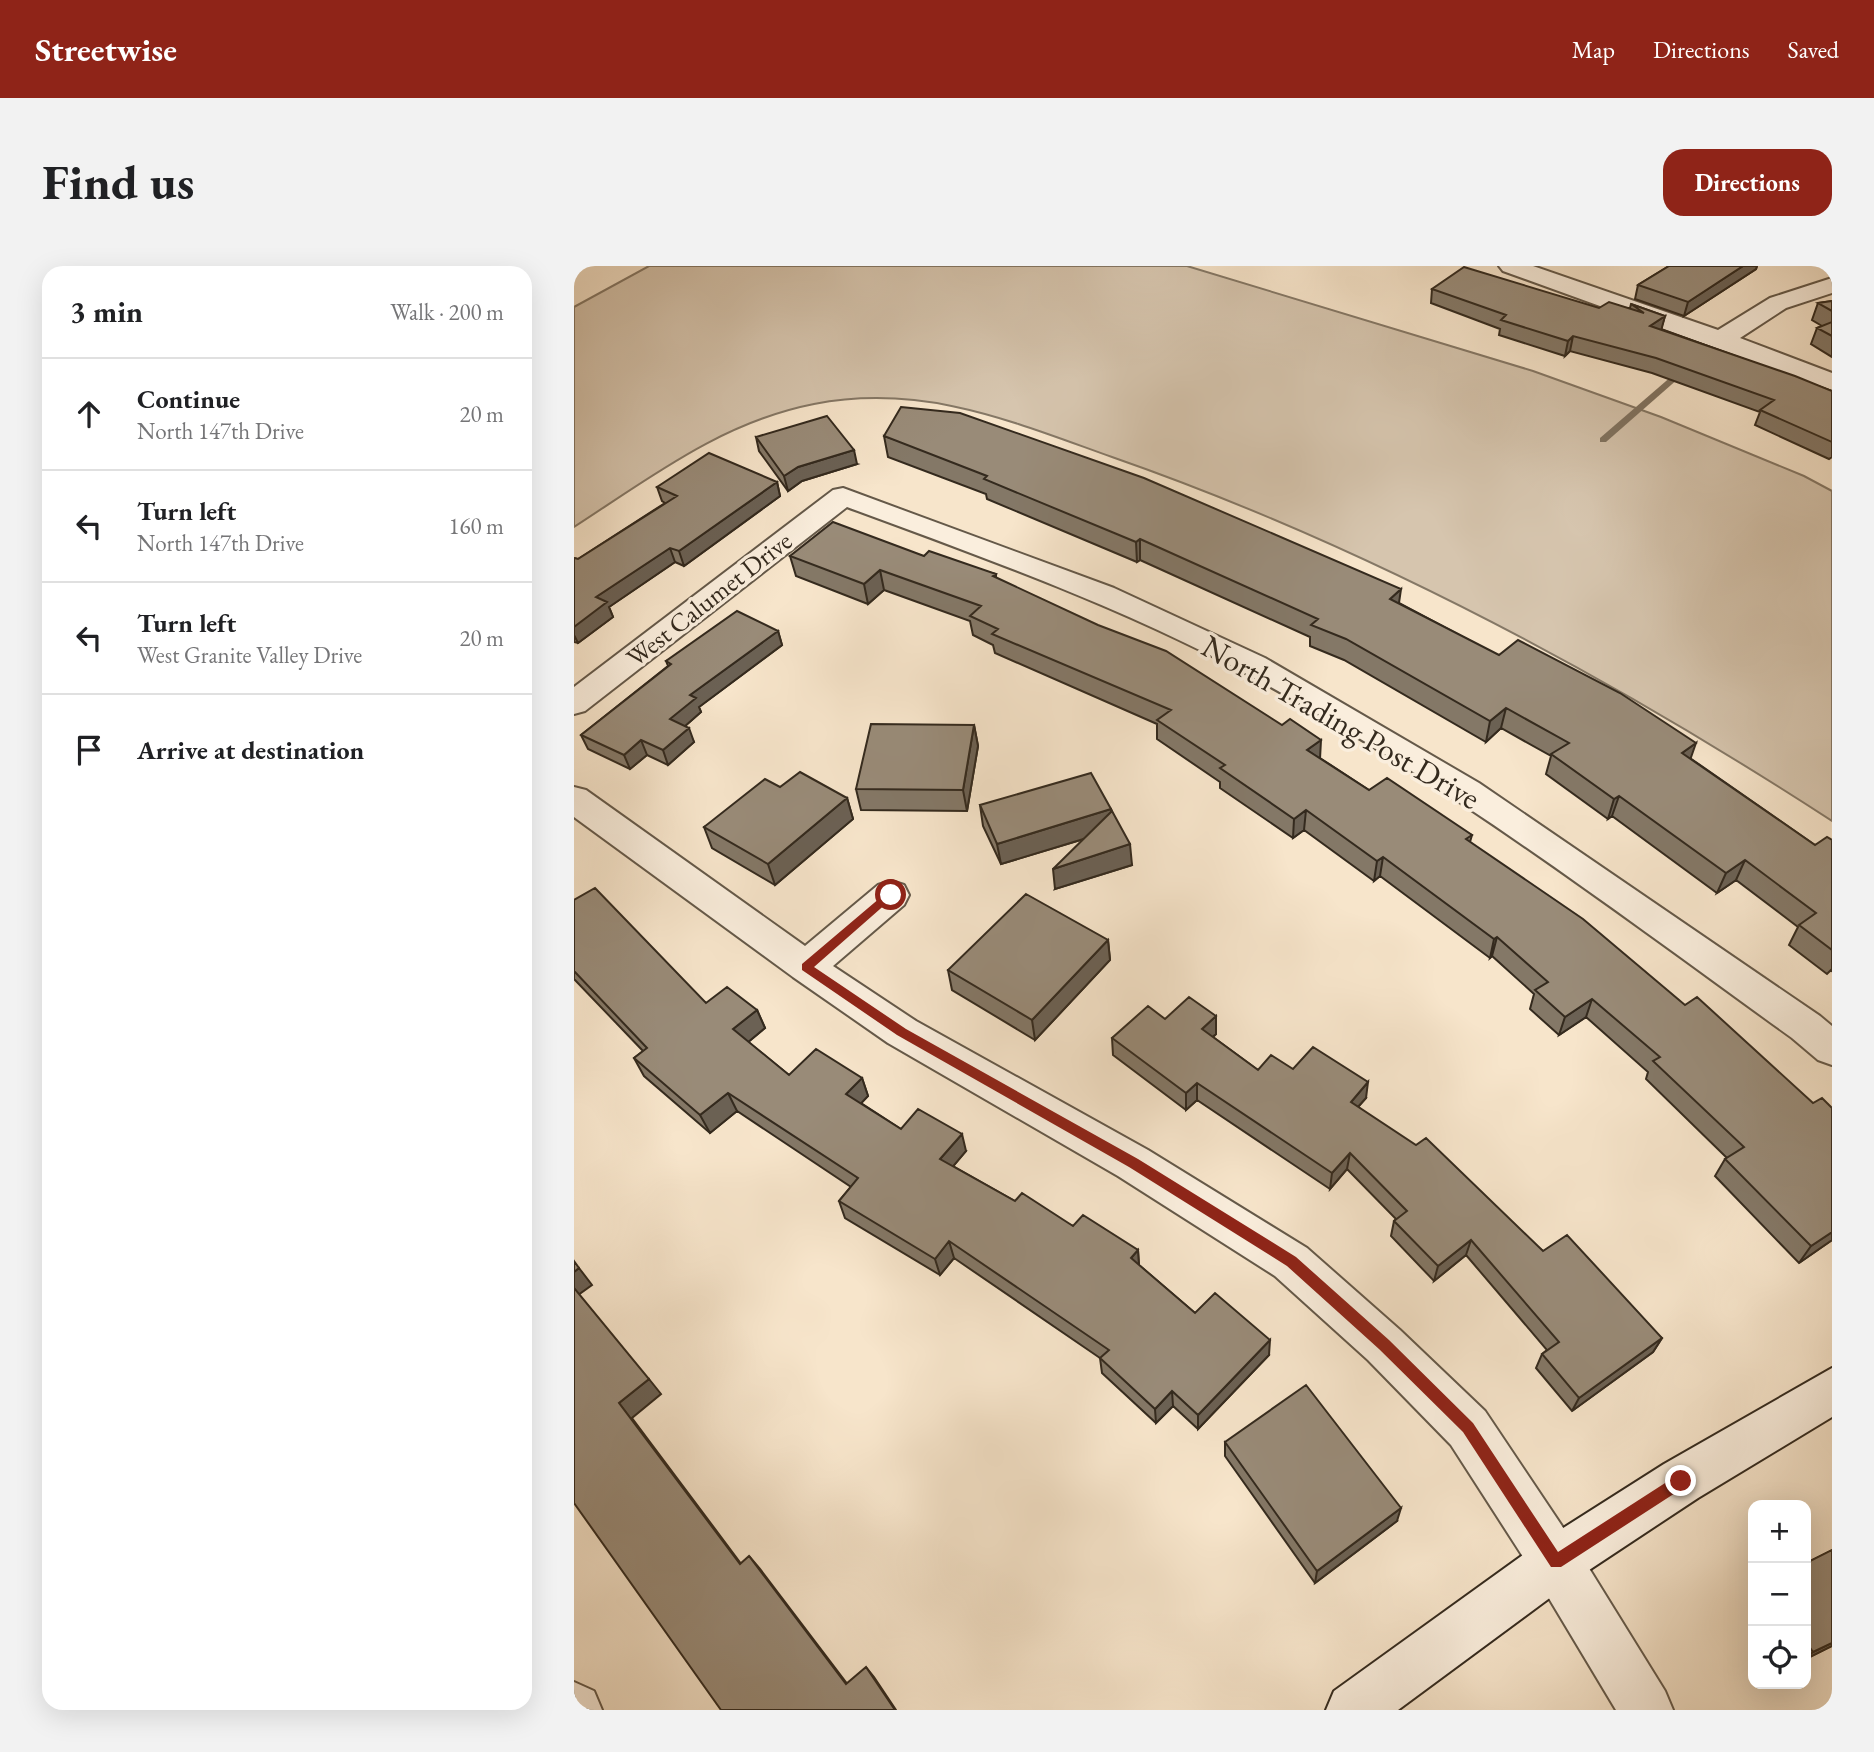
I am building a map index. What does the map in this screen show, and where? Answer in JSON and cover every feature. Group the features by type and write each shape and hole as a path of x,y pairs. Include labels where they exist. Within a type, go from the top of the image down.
{"street":[{"path":"1511,266 1721,339 1832,382"},
{"path":"1721,339 1778,303 1832,285"},
{"name":"West Calumet Drive","path":"574,703 843,496"},
{"name":"North Trading Post Drive","path":"843,496 1070,580 1264,670 1416,756 1616,892 1806,1027 1832,1049"},
{"path":"574,799 806,967 902,1032 1133,1163 1291,1262 1384,1345 1468,1427 1556,1562 1646,1710"},
{"path":"806,967 891,895"},
{"path":"1353,1710 1556,1562 1681,1481 1832,1391"}],"shaded area":[{"path":"649,266 1187,266 1533,371 1661,417 1804,476 1832,491 1832,821 1747,767 1572,665 1483,617 1392,573 1207,492 1038,431 966,409 892,398 814,404 780,412 688,454 574,527 574,307"}],"building":[{"path":"1669,266 1743,266 1688,302 1638,285"},
{"path":"1464,267 1599,308 1609,302 1644,313 1631,304 1665,316 1650,326 1832,391 1832,442 1760,410 1774,400 1656,358 1573,336 1568,341 1501,320 1506,315 1432,289"},
{"path":"1832,301 1832,311 1818,303"},
{"path":"1832,322 1832,336 1817,328"},
{"path":"901,407 960,413 1144,478 1401,589 1390,599 1499,655 1518,640 1620,693 1696,743 1682,753 1815,845 1827,837 1832,840 1832,950 1799,925 1816,913 1745,860 1726,873 1619,796 1614,799 1551,754 1569,743 1506,708 1490,721 1346,639 1311,625 1318,619 1140,539 1136,542 984,479 987,476 884,436"},
{"path":"827,416 854,450 798,467 784,476 756,437"},
{"path":"709,453 777,482 679,551 670,548 596,597 607,602 574,627 574,558 578,559 677,496 657,487"},
{"path":"833,522 924,556 929,551 996,574 993,576 1098,625 1166,651 1282,725 1290,719 1321,740 1307,750 1369,790 1387,778 1472,835 1466,839 1583,919 1685,1005 1697,997 1813,1103 1822,1098 1832,1108 1832,1232 1811,1246 1725,1159 1744,1147 1653,1061 1660,1057 1592,999 1565,1017 1535,990 1548,982 1497,937 1494,939 1383,857 1377,861 1306,810 1294,819 1220,768 1225,765 1157,720 1171,710 992,634 998,629 970,616 981,606 880,570 864,584 790,556"},
{"path":"737,611 778,631 690,695 696,698 670,719 689,728 663,750 641,740 624,755 581,735 671,664 666,661"},
{"path":"871,724 974,725 963,790 856,789"},
{"path":"800,772 847,798 768,864 704,827 765,779 780,787"},
{"path":"1091,773 1111,809 997,844 980,805"},
{"path":"1112,811 1130,844 1053,869"},
{"path":"595,888 706,1003 727,987 757,1010 733,1029 789,1075 816,1049 862,1078 846,1094 901,1129 918,1109 962,1134 940,1159 1015,1201 1022,1193 1073,1226 1083,1215 1138,1250 1131,1258 1195,1313 1215,1293 1270,1340 1198,1415 1172,1391 1155,1409 1100,1358 1109,1350 949,1241 935,1259 839,1201 858,1178 728,1093 700,1115 634,1058 647,1048 574,971 574,900"},
{"path":"1026,894 1108,940 1032,1020 948,970"},
{"path":"1189,997 1216,1016 1202,1029 1258,1070 1271,1055 1293,1069 1313,1047 1368,1082 1351,1102 1416,1145 1426,1138 1543,1251 1567,1235 1662,1338 1579,1398 1542,1354 1559,1342 1471,1240 1438,1266 1394,1221 1407,1211 1350,1153 1332,1173 1197,1083 1186,1093 1112,1038 1148,1006 1165,1019"},
{"path":"574,1288 649,1379 619,1403 740,1564 749,1556 846,1684 866,1667 895,1710 721,1710 574,1503"},
{"path":"1306,1385 1401,1508 1317,1571 1225,1442"},
{"path":"1832,1550 1832,1643 1813,1652 1811,1649 1811,1560"}],"waterway":[{"path":"1603,440 1683,371"}],"route":[{"path":"891,895 806,967 902,1032 1133,1163 1291,1262 1384,1345 1468,1427 1556,1562 1681,1481"}]}
